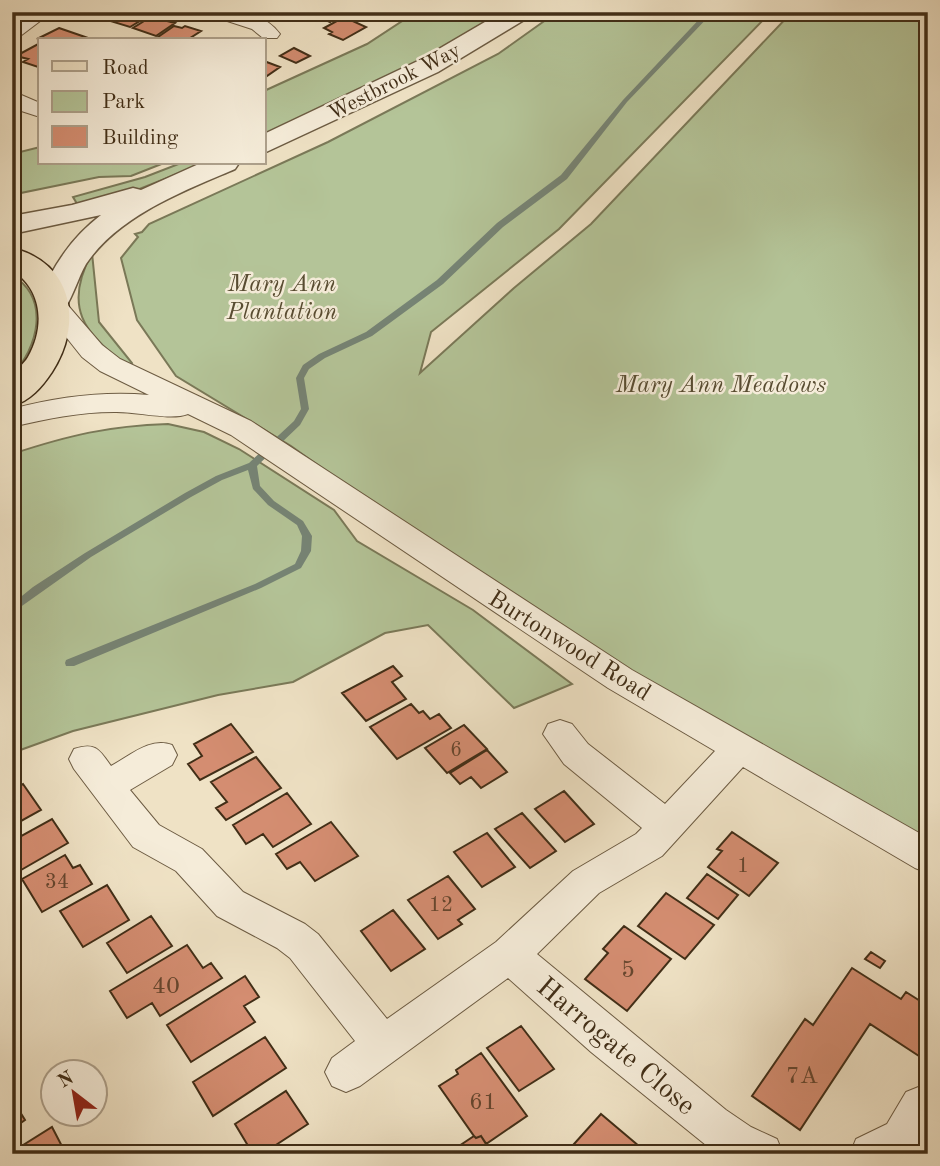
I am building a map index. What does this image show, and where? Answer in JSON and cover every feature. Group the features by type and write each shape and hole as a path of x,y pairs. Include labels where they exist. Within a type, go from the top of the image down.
{"main road":[{"path":"12,257 38,275 55,305 55,336 41,365 12,395"}],"street":[{"path":"13,31 42,12"},
{"path":"219,12 259,25 271,35"},
{"name":"Westbrook Way","path":"266,144 429,66 520,12"},
{"path":"12,98 22,105 38,109"},
{"path":"55,305 69,267 97,233 126,212 223,164"},
{"path":"12,225 98,207 188,179"},
{"name":"Burtonwood Road","path":"55,305 92,351 110,365 259,439 429,555 620,679 928,857"},
{"name":"Burtonwood Road","path":"12,418 61,406 98,402 149,403 221,418"},
{"path":"560,734 576,754 667,827"},
{"path":"346,1072 510,954 586,882 634,855 667,827 740,748"},
{"path":"160,755 96,772 146,836 190,860 230,904 291,936 304,946 383,1045"},
{"name":"Harrogate Close","path":"510,954 564,1005 709,1122 748,1149 762,1154"}],"green space":[{"path":"416,12 505,12 437,52 266,136 266,90 367,44"},
{"path":"557,12 771,12 559,229 431,332 420,373 514,288 591,224 792,12 928,12 928,839 683,704 360,495 291,446 176,376 137,320 121,258 138,237 135,234 142,232 149,224 328,142 498,54"},
{"path":"38,148 38,164 161,164 131,176 99,177 21,193 12,202 12,154"},
{"path":"178,164 202,164 137,190 79,207 73,197 145,177"},
{"path":"92,253 99,322 132,363 128,366 99,342 82,317 79,289"},
{"path":"12,275 24,285 32,297 36,324 28,351 12,375"},
{"path":"168,424 204,432 239,449 334,510 357,541 473,610 572,684 514,708 428,625 385,633 293,682 218,695 73,731 12,753 12,454 89,433"}],"building":[{"path":"79,12 114,12 102,19"},
{"path":"119,12 148,16 130,27 107,20"},
{"path":"311,12 343,12 330,22 310,13"},
{"path":"344,17 366,27 343,40 329,34 332,32 324,28"},
{"path":"149,18 175,23 156,36 133,28"},
{"path":"174,26 201,31 190,38 158,37"},
{"path":"59,28 88,38 39,38"},
{"path":"38,44 38,67 23,62 28,59 16,56"},
{"path":"294,48 310,56 296,63 280,56"},
{"path":"266,62 280,67 266,77"},
{"path":"393,666 402,676 392,682 406,699 366,721 342,693"},
{"path":"411,704 419,713 423,711 430,719 439,714 451,728 397,759 370,727"},
{"path":"231,724 253,752 200,780 188,764 202,756 194,744"},
{"path":"464,725 487,749 447,773 425,748"},
{"path":"487,750 507,772 481,788 471,777 460,784 450,773"},
{"path":"256,757 281,788 226,820 216,808 227,802 211,782"},
{"path":"23,784 41,810 12,826 12,790"},
{"path":"564,791 594,824 565,842 535,809"},
{"path":"287,793 311,824 273,847 263,834 246,844 233,825"},
{"path":"522,813 556,851 530,868 495,829"},
{"path":"52,819 68,843 21,870 12,857 12,841"},
{"path":"331,822 358,856 315,881 300,862 287,869 276,854"},
{"path":"732,832 778,863 749,896 708,867 722,851 717,849"},
{"path":"487,833 515,867 482,887 454,852"},
{"path":"65,855 73,868 80,865 92,884 42,912 22,879"},
{"path":"707,874 738,895 718,919 687,898"},
{"path":"448,876 475,909 458,920 462,924 438,939 408,900"},
{"path":"107,885 129,920 83,947 60,911"},
{"path":"666,893 714,925 685,959 638,926"},
{"path":"393,910 425,949 391,971 361,931"},
{"path":"151,916 172,946 127,973 107,943"},
{"path":"624,926 671,959 627,1011 585,979 608,953 603,949"},
{"path":"187,945 203,968 211,963 222,978 160,1016 152,1003 127,1018 110,991"},
{"path":"871,952 885,961 880,968 865,959"},
{"path":"852,968 901,999 906,992 928,1006 928,1062 870,1024 800,1130 752,1096 805,1019 813,1025"},
{"path":"245,976 259,997 244,1006 255,1022 191,1062 167,1025"},
{"path":"521,1026 554,1069 519,1091 487,1048"},
{"path":"265,1037 286,1068 213,1116 193,1082"},
{"path":"481,1053 527,1116 486,1144 481,1136 474,1136 439,1086 458,1074 456,1070"},
{"path":"286,1091 308,1124 262,1154 253,1154 235,1124"},
{"path":"12,1099 25,1120 12,1129"},
{"path":"601,1114 646,1152 645,1154 565,1154"},
{"path":"53,1128 66,1154 12,1154"},
{"path":"474,1136 481,1136 493,1154 447,1154"}],"waterway":[{"path":"252,465 297,423 305,409 300,378 306,367 322,356 369,334 440,282 500,225 564,177 625,101 710,12"},
{"path":"12,609 88,555 188,495 219,478 252,465"},
{"path":"70,663 258,586 298,566 306,551 307,536 300,523 271,503 256,487 252,465"}],"park label":[{"name":"Mary Ann Plantation","path":"282,297"},
{"name":"Mary Ann Meadows","path":"721,384"}]}
